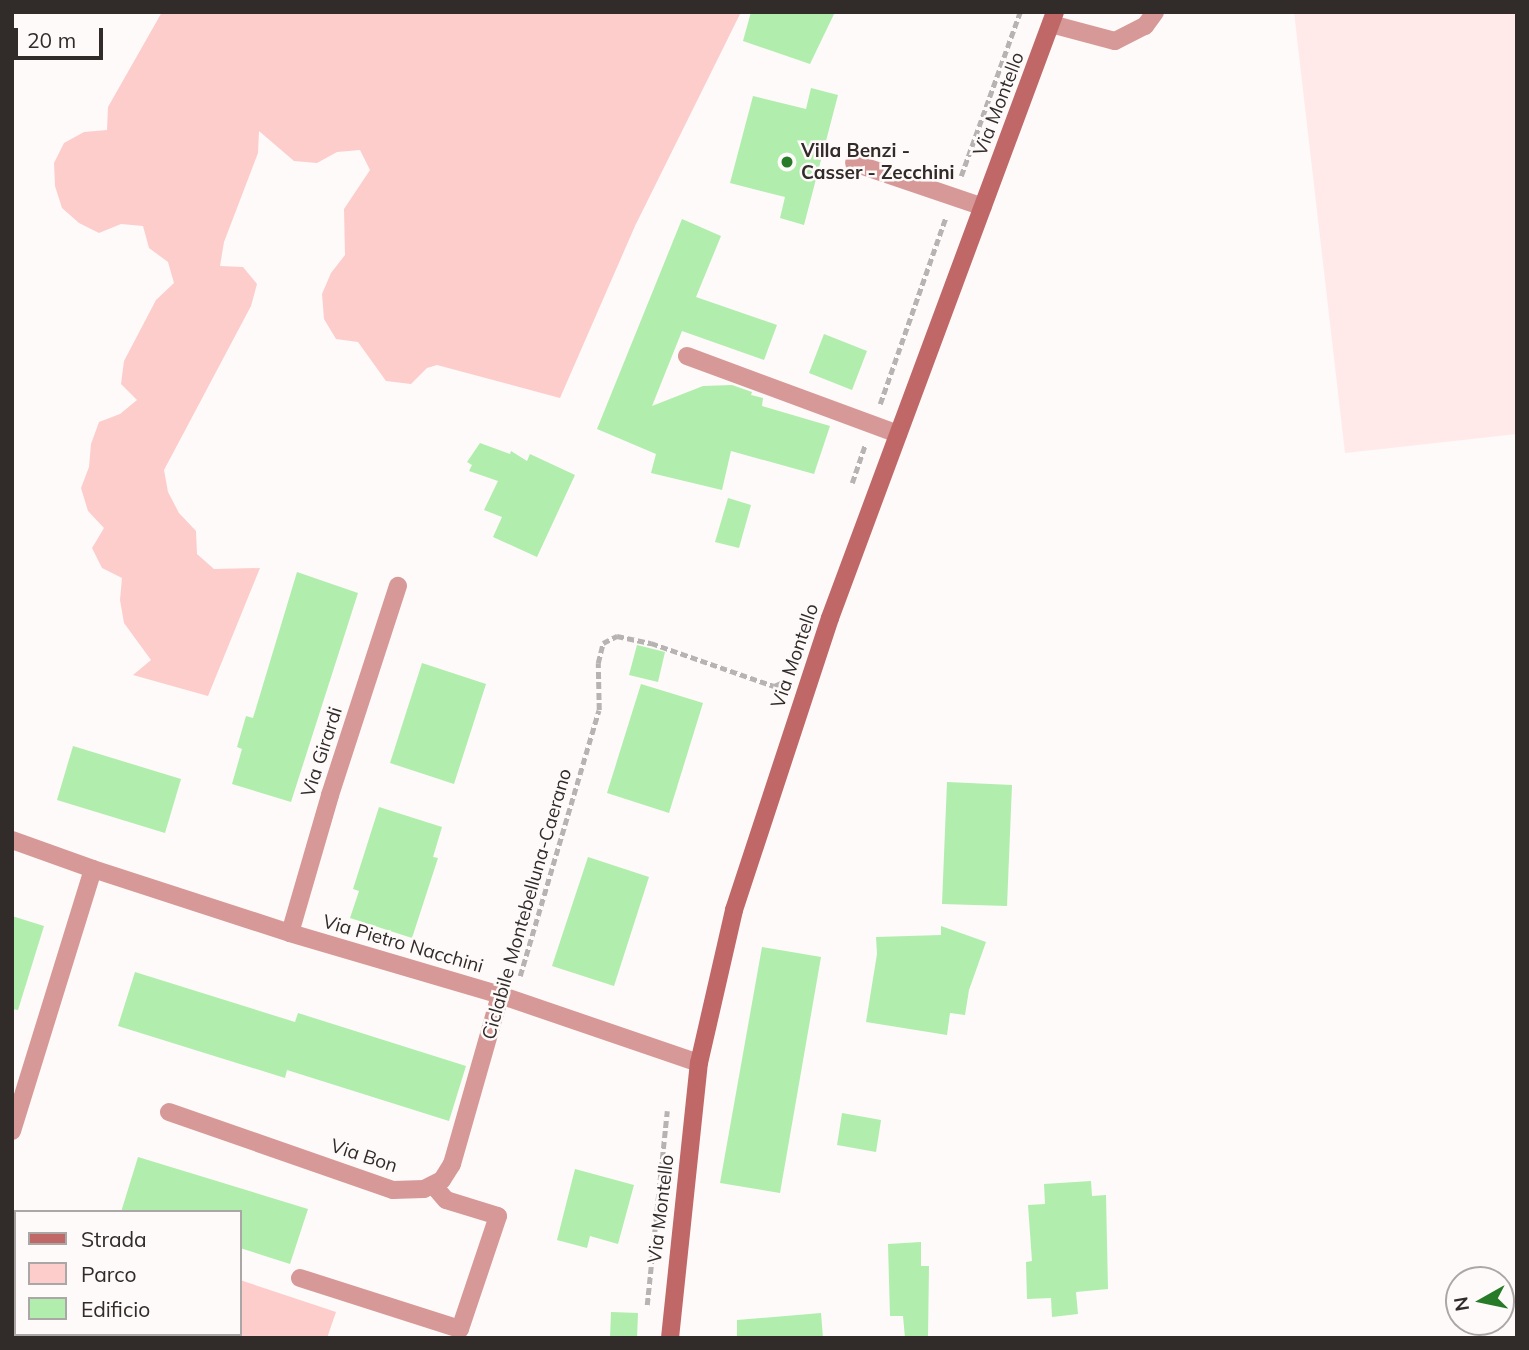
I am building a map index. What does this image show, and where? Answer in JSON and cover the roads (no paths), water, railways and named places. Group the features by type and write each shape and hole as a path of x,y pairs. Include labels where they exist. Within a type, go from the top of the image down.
{"main road":[{"name":"Via Montello","path":"670,1338 699,1063 740,889 830,618 1053,18"}],"street":[{"path":"1053,18 1115,41 1145,26 1154,12"},
{"path":"854,163 983,207"},
{"path":"687,356 898,434"},
{"name":"Via Girardi","path":"290,933 330,795 398,586"},
{"name":"Via Pietro Nacchini","path":"12,839 93,869 290,933 507,997 699,1063"},
{"path":"12,1131 93,869"},
{"path":"300,1278 460,1329 498,1216 446,1200 433,1185 442,1180 452,1164 507,997"},
{"name":"Via Bon","path":"169,1112 393,1189 424,1189 433,1185"}],"place":[{"name":"Villa Benzi - Casser - Zecchini","path":"787,162"}]}
